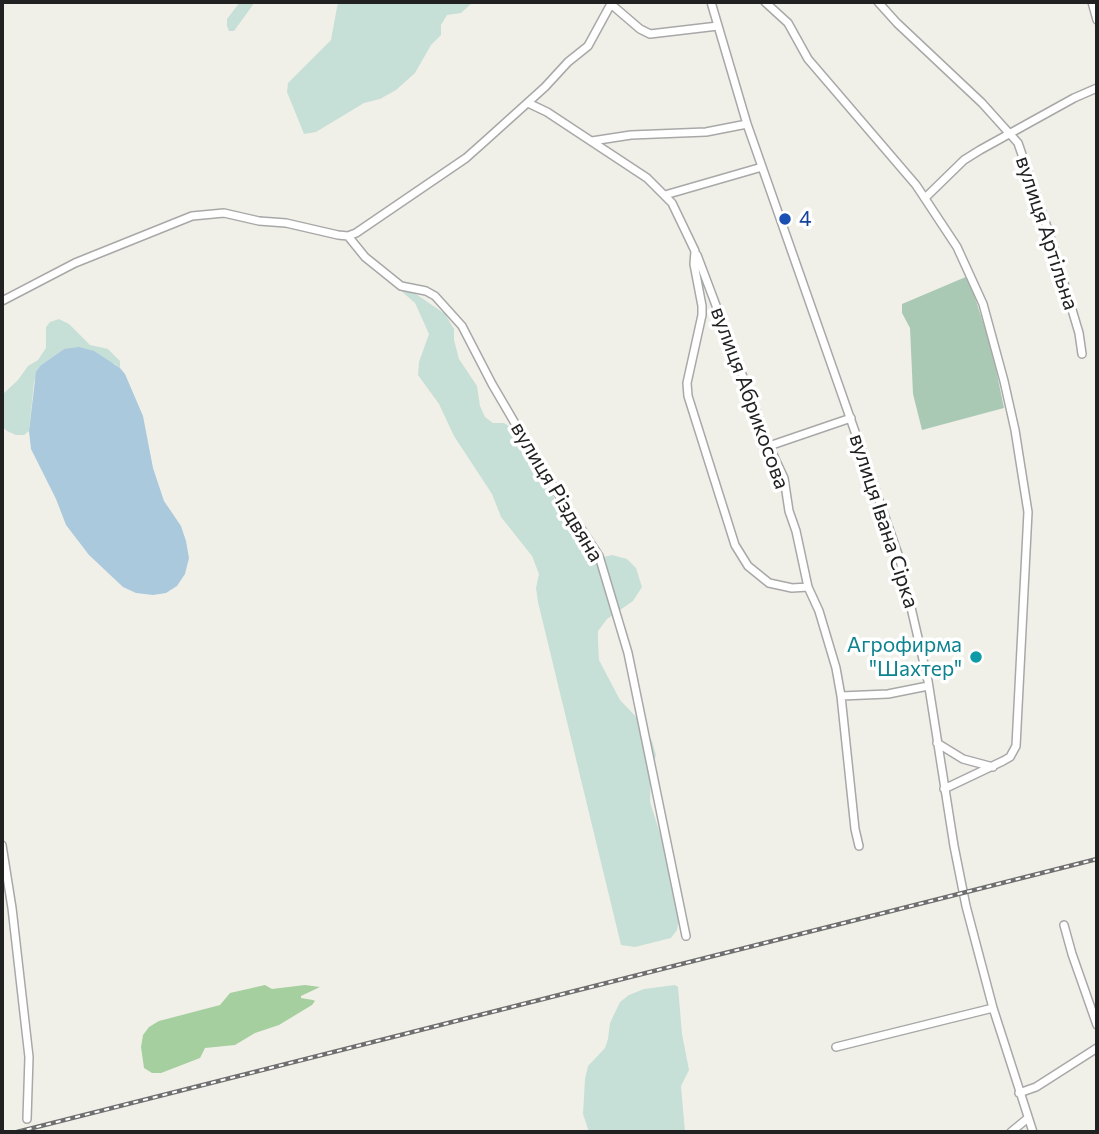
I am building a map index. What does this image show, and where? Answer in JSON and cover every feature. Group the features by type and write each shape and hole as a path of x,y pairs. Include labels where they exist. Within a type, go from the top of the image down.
{"street":[{"name":"вулиця Івана Сірка","path":"712,2 747,124 900,560 928,686 960,880 993,1008 1033,1132"},
{"path":"765,2 788,23 808,59 897,161 957,247 992,329 1015,430 1028,512 1016,746 1010,757 994,767 944,789"},
{"name":"вулиця Артільна","path":"878,2 982,103 1010,134 1024,156 1079,333 1082,354"},
{"path":"1092,2 1097,20"},
{"path":"2,301 75,263 192,216 224,213 259,222 286,223 348,236 372,224 466,158 588,46 612,4 633,24 650,34 718,26"},
{"path":"925,198 964,160 1074,98 1097,88"},
{"name":"вулиця Абрикосова","path":"528,103 547,112 647,178 672,203 695,251 769,446 784,478 789,511 808,587 829,644 841,696 859,846"},
{"path":"592,141 631,135 706,132 747,124"},
{"path":"665,195 762,167"},
{"name":"вулиця Різдвяна","path":"348,236 365,257 394,281 401,286 426,291 435,296 462,326 492,384 599,556 628,653 686,936"},
{"name":"вулиця Абрикосова","path":"695,251 694,264 702,315 687,383 688,396 704,452 742,558 755,573 769,583 792,588 808,587"},
{"path":"769,446 850,418"},
{"path":"841,696 888,694 928,686"},
{"path":"937,743 963,759 994,767"},
{"path":"2,845 29,1057 27,1119"},
{"path":"1064,925 1097,1026"},
{"path":"836,1047 993,1008"},
{"path":"1019,1093 1036,1087 1097,1048"},
{"path":"1011,1132 1028,1118"}],"green space":[{"path":"968,276 992,350 1004,408 922,430 913,394 910,328 902,313 902,304"},
{"path":"265,985 272,989 305,985 320,987 301,996 315,1001 312,1005 279,1025 255,1033 235,1045 205,1048 200,1058 161,1073 152,1073 144,1068 141,1047 143,1035 149,1027 159,1021 220,1005 230,993"}],"shaded area":[{"path":"240,2 255,2 234,31 229,31 227,19"},
{"path":"338,2 473,2 461,13 447,15 441,25 441,35 431,45 415,73 396,90 380,99 364,103 316,132 304,134 287,92 288,83 331,40"},
{"path":"399,289 413,292 445,314 454,329 459,359 477,386 485,417 493,423 504,423 515,430 532,472 553,495 560,519 578,540 585,555 596,559 612,555 627,559 636,568 642,587 633,601 607,619 598,631 599,660 620,700 642,723 656,755 651,773 650,802 662,840 679,918 677,930 671,938 635,947 621,945 538,602 536,588 539,574 532,556 501,517 492,494 454,436 439,404 418,375 419,362 429,334 415,303"},
{"path":"59,319 69,324 90,345 108,349 120,361 120,368 115,364 64,349 41,365 34,382 29,431 24,435 16,435 2,426 4,393 28,366 38,360 46,348 46,327 50,322"},
{"path":"79,347 94,351 120,368 143,416 153,468 164,501 181,526 189,558 185,574 177,586 166,593 136,593 123,587 89,555 66,525 31,449 29,431 36,372 41,365 64,349"},
{"path":"675,985 678,987 682,1034 689,1070 681,1086 685,1132 589,1132 583,1114 588,1066 605,1048 610,1023 620,1002 644,989"}],"railway":[{"path":"17,1132 1097,859"}],"place":[{"name":"4","path":"785,219"},
{"name":"Агрофирма \"Шахтер\"","path":"976,657"}]}
